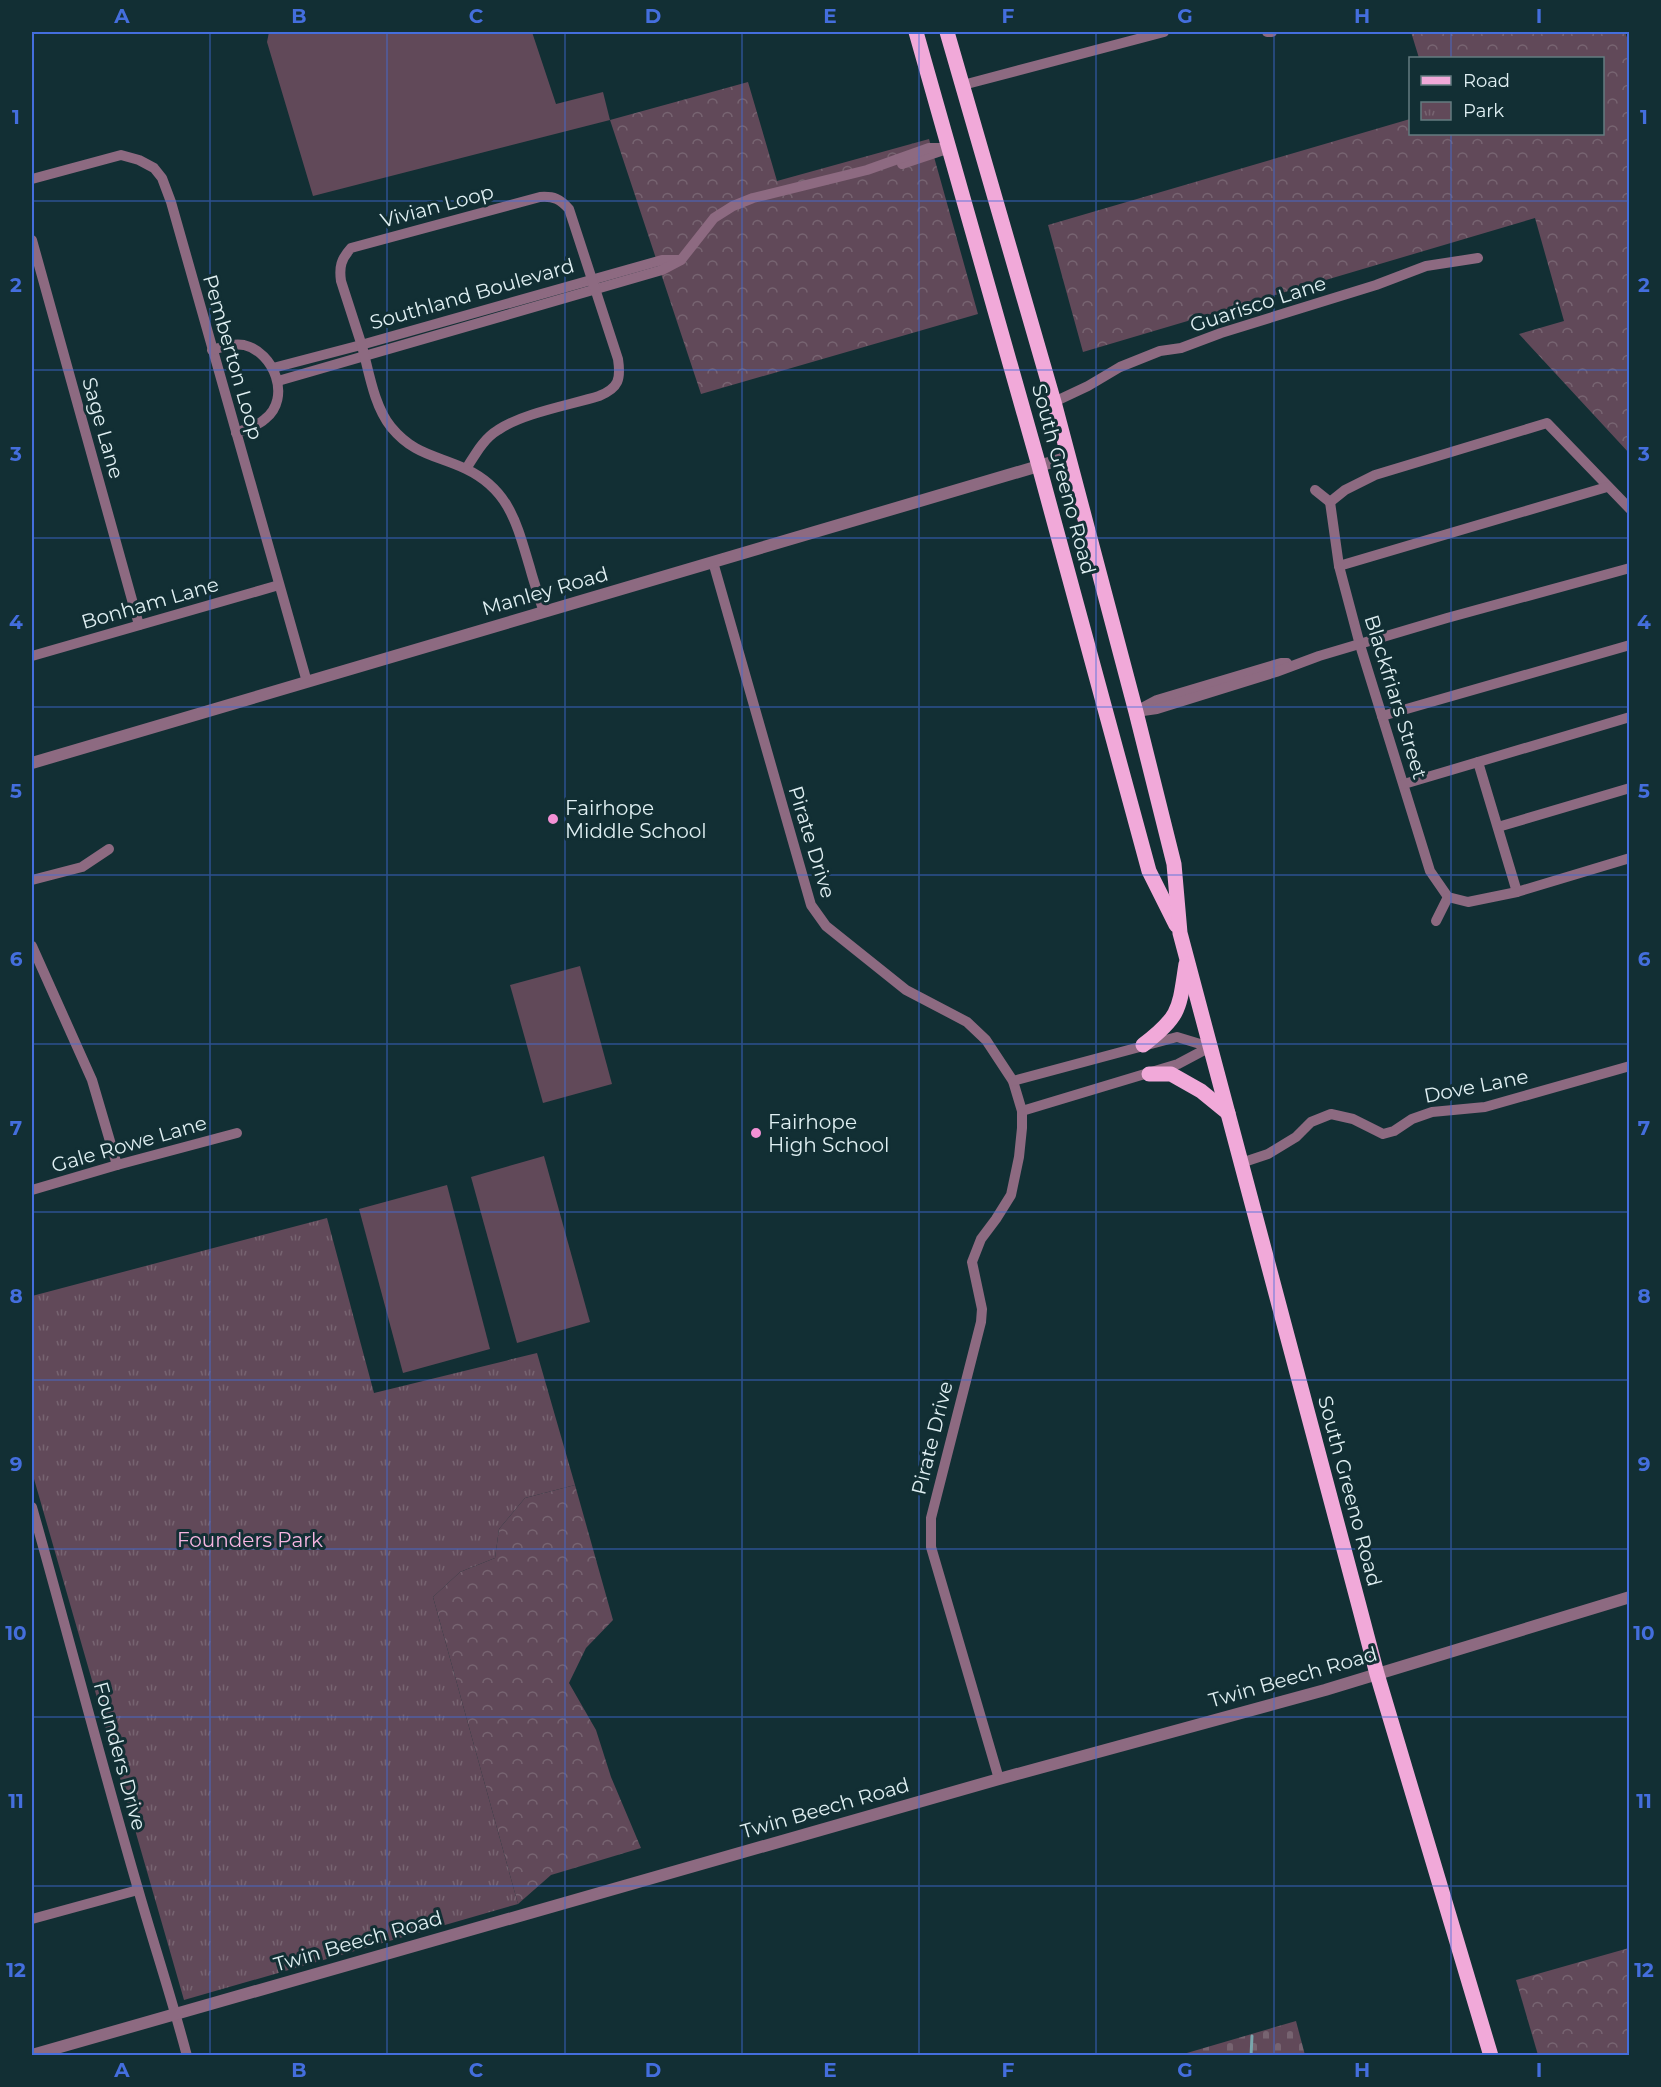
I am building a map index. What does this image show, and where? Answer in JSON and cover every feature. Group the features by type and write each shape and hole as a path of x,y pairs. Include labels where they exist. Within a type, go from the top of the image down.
{"main road":[{"name":"South Greeno Road","path":"916,32 1039,466 1149,871 1180,933"},
{"name":"South Greeno Road","path":"947,32 1054,402 1136,712 1174,864 1180,933 1186,958 1377,1674 1491,2055"},
{"path":"1143,1045 1165,1028 1175,1015 1180,1003 1186,958"},
{"path":"1149,1074 1171,1074 1201,1091 1228,1113"}],"street":[{"path":"963,85 1164,32"},
{"path":"1266,32 1272,32"},
{"name":"Southland Boulevard","path":"273,368 363,350 596,290 662,270 681,260 723,210 753,198 867,170 889,168 950,148"},
{"name":"Pemberton Loop","path":"32,179 121,155 139,160 154,168 162,178 171,202 307,682"},
{"name":"Vivian Loop","path":"363,350 340,281 339,269 342,257 351,248 540,196 551,196 561,200 569,209 593,279"},
{"name":"Sage Lane","path":"32,240 139,625"},
{"name":"Guarisco Lane","path":"1054,402 1120,367 1160,351 1181,348 1376,285 1426,266 1478,258"},
{"name":"Southland Boulevard","path":"278,381 363,350 593,279 662,260 681,260"},
{"path":"466,469 481,446 497,430 517,420 599,396 609,392 617,384 620,372 618,359 593,279"},
{"path":"212,350 233,344 245,345 256,350 273,368 278,381 277,399 266,419 236,434"},
{"path":"363,350 378,403 390,426 417,450 466,469 489,482 511,511 544,612"},
{"path":"1315,490 1330,502 1345,490 1375,475 1547,423 1629,509"},
{"name":"Manley Road","path":"32,763 1069,457"},
{"path":"1339,567 1607,487"},
{"name":"Blackfriars Street","path":"1330,502 1339,567 1360,645 1430,871 1448,897"},
{"name":"Pirate Drive","path":"713,562 811,905 826,926 906,990 967,1022 986,1040 1013,1081 1022,1111 1019,1157 1011,1195 981,1239 972,1262 982,1309 981,1322 931,1518 931,1547 999,1779"},
{"path":"1136,712 1157,700 1281,663 1296,663 1629,568"},
{"name":"Bonham Lane","path":"32,656 279,585"},
{"path":"1382,716 1629,645"},
{"path":"1404,784 1629,717"},
{"path":"1478,762 1518,892"},
{"path":"1498,827 1629,788"},
{"path":"32,880 82,867 109,849"},
{"path":"1436,921 1448,897 1468,902 1518,892 1629,858"},
{"path":"32,946 92,1080 117,1165"},
{"path":"1013,1081 1177,1037 1210,1047"},
{"path":"1022,1111 1149,1074 1178,1064 1210,1047"},
{"name":"Dove Lane","path":"1241,1163 1268,1154 1296,1137 1311,1122 1331,1114 1353,1119 1383,1134 1394,1131 1412,1119 1432,1112 1485,1107 1629,1066"},
{"name":"Gale Rowe Lane","path":"32,1190 237,1133"},
{"name":"Founders Drive","path":"32,1507 138,1890 187,2055"},
{"name":"Twin Beech Road","path":"32,2055 999,1779 1314,1693 1629,1597"},
{"path":"32,1919 138,1890"}],"green space":[{"path":"269,32 532,32 556,104 603,92 610,120 313,196 267,42"},
{"path":"1411,32 1625,32 1630,46 1629,453 1519,334 1564,321 1535,218 1083,352 1048,225 1409,119 1409,135 1604,135 1604,57 1419,57"},
{"path":"748,82 777,181 929,139 978,314 701,394 610,120"},
{"path":"580,966 612,1084 543,1103 510,985"},
{"path":"544,1156 590,1322 517,1343 471,1177"},
{"path":"447,1185 490,1349 403,1373 359,1209"},
{"name":"Founders Park","path":"327,1218 374,1393 537,1353 575,1485 525,1498 499,1529 495,1558 460,1572 433,1597 518,1904 184,2000 32,1472 32,1296"},
{"path":"575,1485 613,1620 586,1648 569,1683 596,1730 611,1777 641,1848 551,1875 518,1904 433,1597 460,1572 495,1558 499,1529 525,1498"},
{"path":"1629,1948 1629,2055 1538,2055 1516,1980"},
{"path":"1296,2021 1305,2055 1180,2055"}],"waterway":[{"path":"1251,2056 1252,2036"}],"place":[{"name":"Fairhope Middle School","path":"553,819"},
{"name":"Fairhope High School","path":"756,1133"}]}
